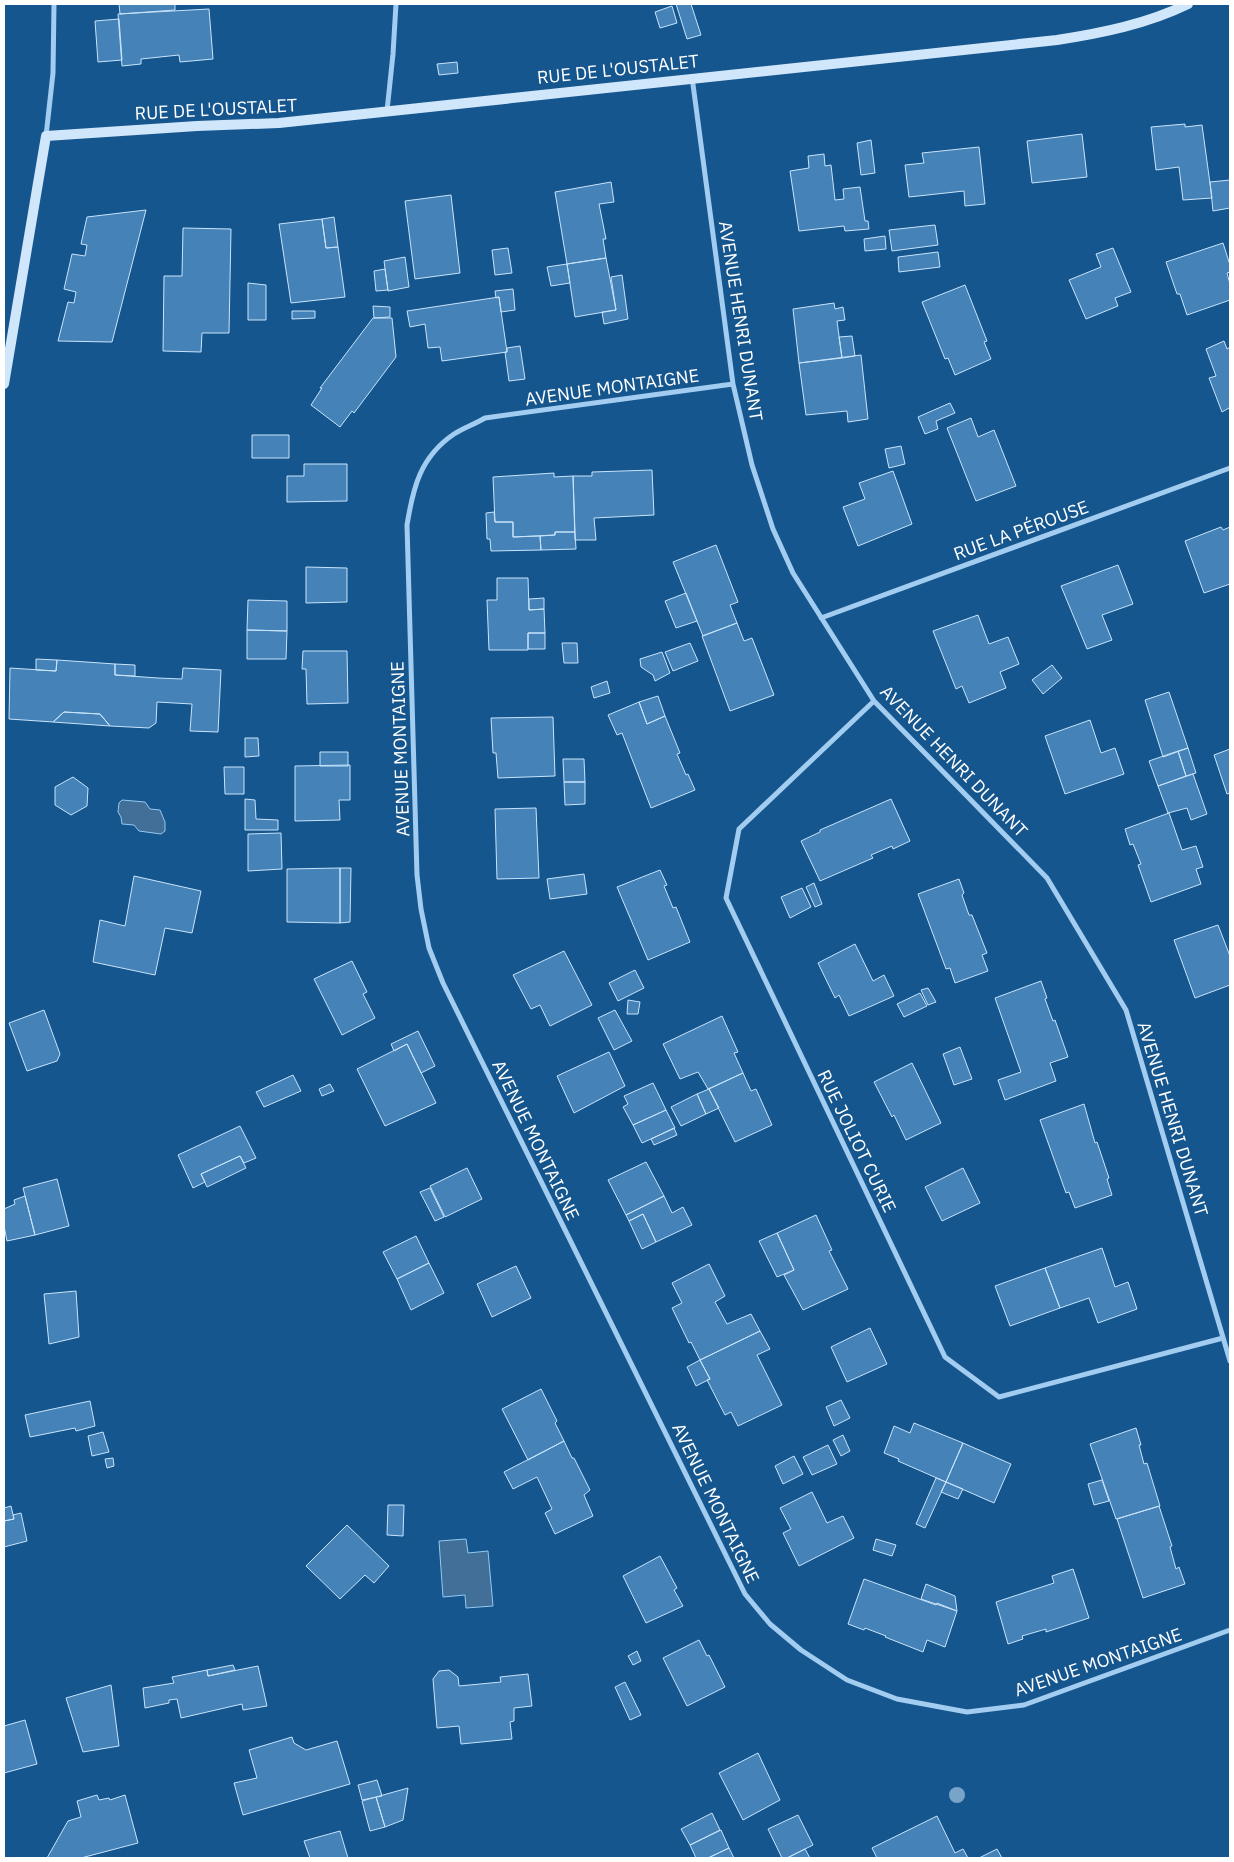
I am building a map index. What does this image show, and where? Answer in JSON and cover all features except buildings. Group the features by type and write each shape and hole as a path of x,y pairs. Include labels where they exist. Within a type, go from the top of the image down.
{"street":[{"path":"4,384 46,136 53,73 54,4"},
{"path":"387,111 396,4"},
{"name":"RUE DE L'OUSTALET","path":"46,136 197,126 279,123 1057,40 1131,26 1172,12 1188,4"},
{"name":"AVENUE HENRI DUNANT","path":"692,78 733,384 752,465 774,529 793,573 874,701 1047,878 1126,1010 1230,1361"},
{"name":"AVENUE MONTAIGNE","path":"733,384 485,418 455,433 436,448 420,471 412,496 407,525 417,875 421,909 429,948 440,974 745,1594 770,1624 801,1650 847,1680 897,1699 967,1712 1024,1705 1230,1630"},
{"name":"RUE LA PÉROUSE","path":"821,618 1230,468"},
{"name":"RUE JOLIOT CURIE","path":"874,701 739,829 726,898 945,1357 1000,1397 1223,1338"}],"water":[{"path":"122,800 145,802 150,809 160,810 165,822 165,831 161,834 139,831 134,825 122,824 118,812 119,803"},
{"path":"466,1539 468,1553 488,1551 493,1606 466,1608 465,1595 443,1597 439,1541"}]}
